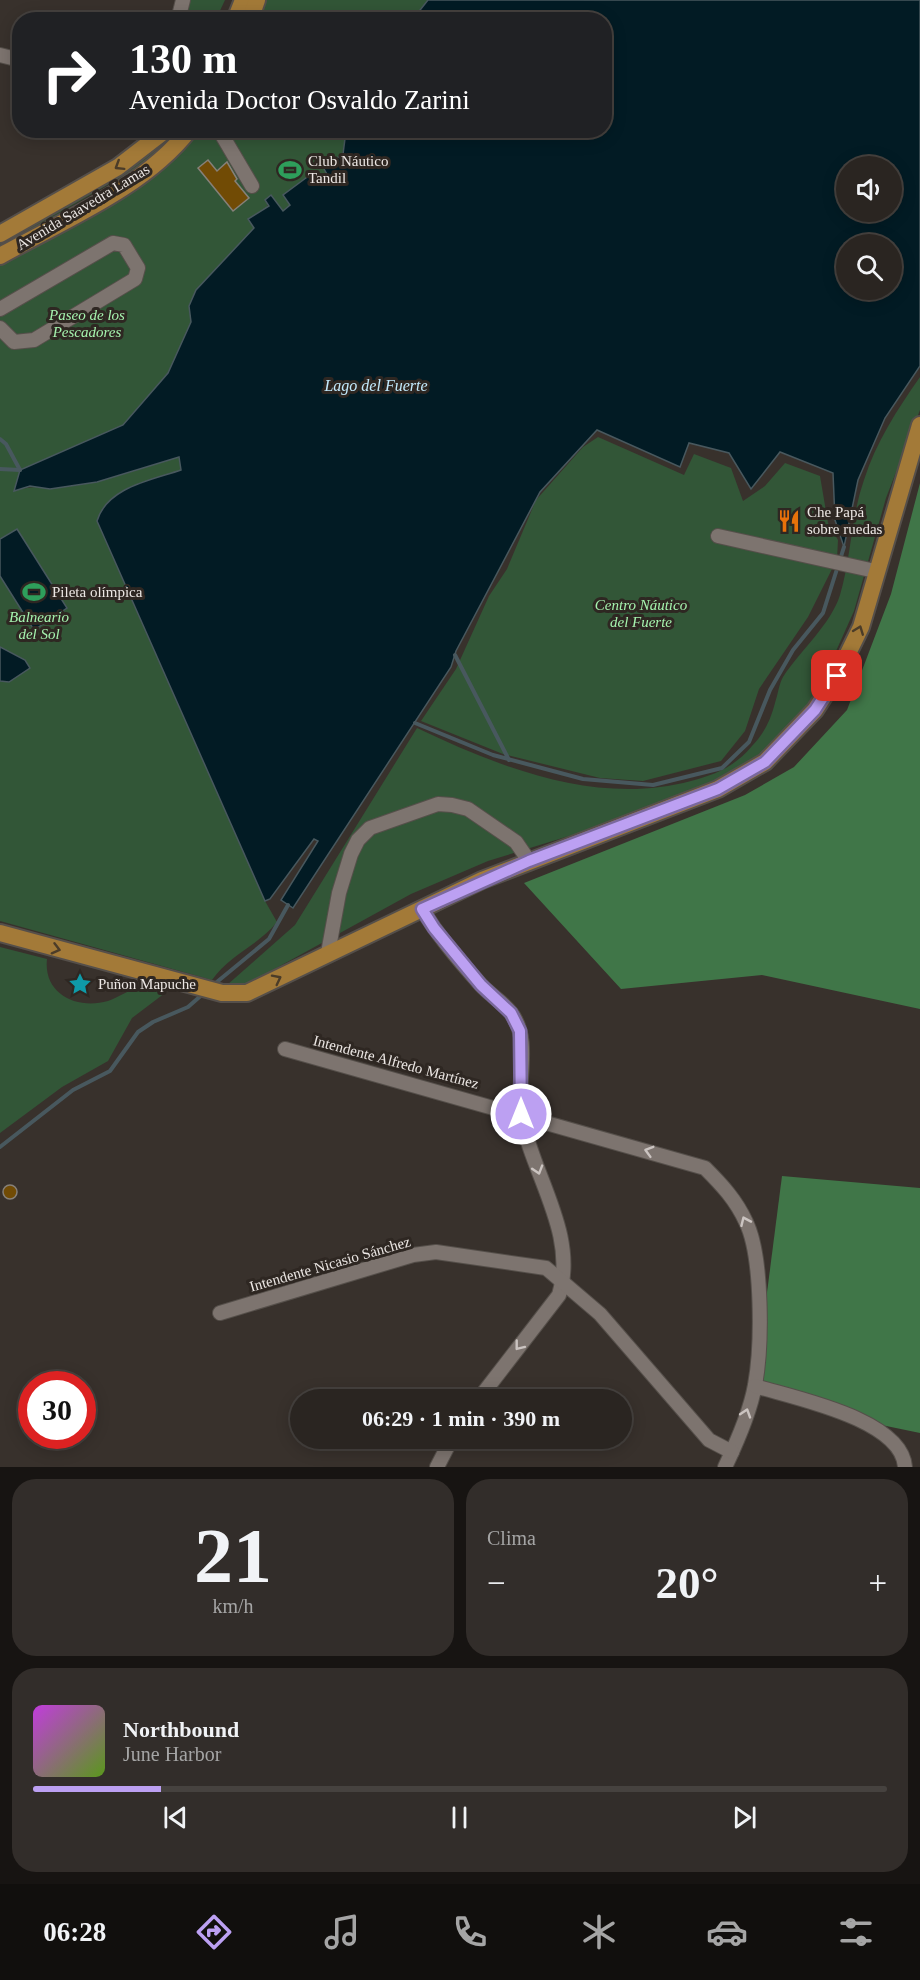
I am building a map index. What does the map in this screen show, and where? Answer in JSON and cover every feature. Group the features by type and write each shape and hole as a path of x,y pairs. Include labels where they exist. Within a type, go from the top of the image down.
{"main road":[{"name":"Avenida Saavedra Lamas","path":"0,234 118,167 156,138"},
{"name":"Avenida Saavedra Lamas","path":"0,256 131,182 169,153 182,138"},
{"path":"0,933 189,985 240,995 254,991 328,953 529,861 718,789 765,762 815,710 837,676 861,627 875,571 920,425"}],"street":[{"path":"224,138 252,186"},
{"path":"0,309 113,243 124,245 138,268 135,279 34,340 14,342 0,328"},
{"path":"718,536 826,562 875,571"},
{"path":"328,953 339,893 351,854 358,840 370,828 438,804 452,805 468,809 516,842 529,861"},
{"path":"422,909 434,928 481,985 511,1013 520,1031 521,1114 557,1224 565,1256 564,1281 559,1295 486,1389"},
{"name":"Intendente Alfredo Martínez","path":"285,1049 705,1168 728,1191 747,1224 761,1291 755,1386"},
{"name":"Intendente Nicasio Sánchez","path":"220,1313 413,1256 436,1252 546,1268 600,1314 709,1440 732,1452"},
{"path":"724,1467 732,1452 755,1386 867,1422 897,1444 905,1467"},
{"path":"437,1467 446,1449"}],"green space":[{"path":"186,0 225,0 219,12 183,12"},
{"path":"263,0 428,0 419,12 258,12"},
{"path":"168,138 172,138 144,164 0,247 0,243 142,160"},
{"path":"185,138 345,138 337,167 322,183 314,173 283,195 291,205 283,211 270,195 267,207 249,236 189,306 191,322 168,373 123,425 21,470 15,491 80,485 179,456 181,470 127,489 115,496 102,533 265,901 277,922 219,971 212,980 0,921 0,262"},
{"path":"920,377 920,410 886,498 854,611 815,698 759,757 734,775 661,804 595,828 488,861 411,894 247,984 227,985 295,925 417,728 482,757 516,769 586,786 621,789 656,788 709,776 739,759 766,726 783,677 836,606 844,581 860,494 869,466 888,427"},
{"name":"Centro Náutico del Fuerte","path":"598,437 684,475 694,454 731,468 743,501 765,486 785,463 820,476 828,523 838,540 837,559 808,617 759,689 745,731 721,761 643,781 600,778 503,754 421,721 456,669 489,596 507,569 536,500 583,447"},
{"path":"920,483 920,1009 762,975 621,989 524,883 745,795 794,767 847,710 891,594"},
{"path":"0,947 47,959 50,982 56,990 74,1001 96,1003 108,1001 143,987 165,993 132,1018 108,1061 62,1087 0,1133"},
{"path":"782,1176 920,1188 920,1433 867,1422 755,1386"}],"water":[{"name":"Lago del Fuerte","path":"428,0 920,0 920,366 885,418 858,480 844,547 835,520 833,473 780,452 751,489 729,453 689,443 680,467 597,430 540,492 456,651 451,667 293,908 281,900 318,841 314,839 270,899 265,901 97,521 102,509 120,493 132,486 181,470 179,457 97,482 50,489 30,486 14,491 20,470 123,425 168,373 191,322 189,306 196,290 254,228 248,219 269,206 265,200 271,195 283,211 290,205 283,195 314,172 321,183 329,178 323,167 343,154 345,138 612,138 612,12 419,12"},
{"name":"Pileta olímpica","path":"17,529 67,608 34,630 0,576 0,539"},
{"path":"0,647 25,660 30,668 9,682 0,681"}],"building":[{"path":"208,160 217,171 227,162 237,179 235,181 249,198 233,211 198,168"},
{"path":"7,1185 13,1185 17,1192 13,1199 7,1199 3,1195 3,1189"}],"waterway":[{"path":"0,439 6,444 20,470"},
{"path":"0,469 20,470"},
{"path":"415,723 493,755 583,779 653,785 722,768 749,742 770,690 793,650 823,613 844,547"},
{"path":"455,655 509,760"},
{"path":"212,986 269,939 288,905"},
{"path":"0,1147 73,1090 110,1071 138,1032 153,1022 188,1007 204,993"}],"place":[{"name":"Club Náutico Tandil","path":"290,170"},
{"name":"Che Papá sobre ruedas","path":"789,521"},
{"name":"Pileta olímpica","path":"34,592"},
{"name":"Puñon Mapuche","path":"80,984"}],"route":[{"path":"521,1114 520,1031 511,1013 481,985 434,928 422,909 482,880 718,789 765,762 815,710 837,676"}],"park label":[{"name":"Paseo de los Pescadores","path":"87,324"},
{"name":"Balneario del Sol","path":"39,626"}]}
